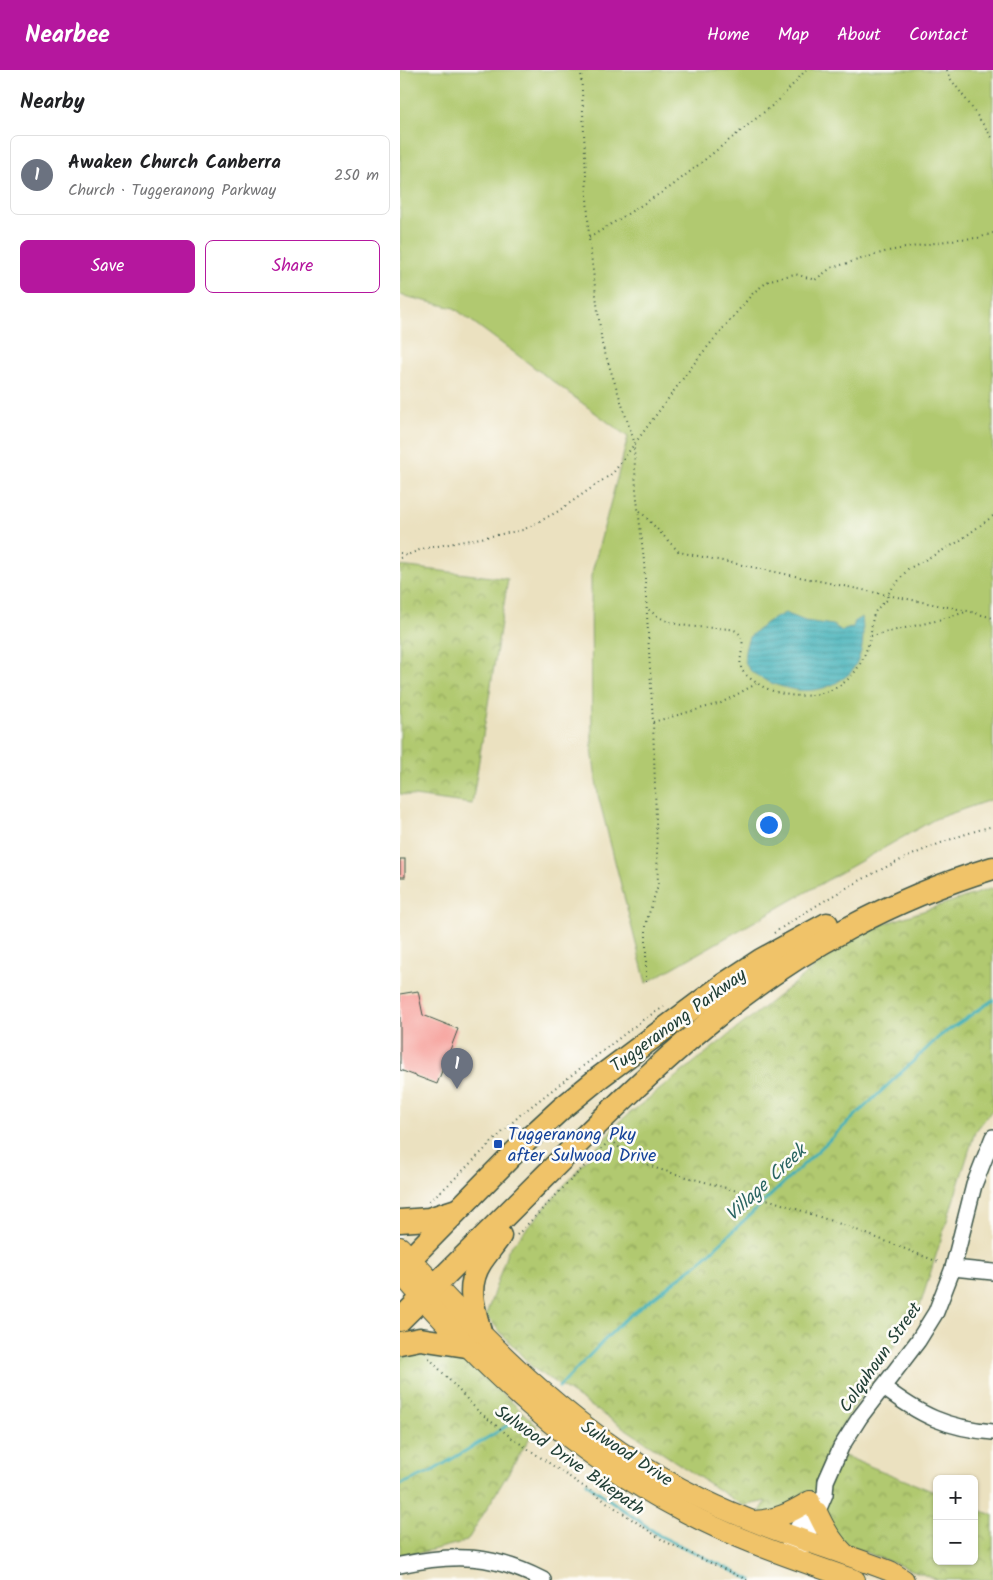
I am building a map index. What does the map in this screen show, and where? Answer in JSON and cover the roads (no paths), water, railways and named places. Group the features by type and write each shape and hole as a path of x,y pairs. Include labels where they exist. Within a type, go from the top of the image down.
{"highway":[{"name":"Tuggeranong Parkway","path":"403,1262 462,1208 523,1144 561,1109 600,1077 723,986 761,960 896,888 993,852"},
{"name":"Tuggeranong Parkway","path":"400,1320 637,1085 717,1016 750,991 817,947 926,892 993,868"},
{"path":"400,1343 424,1339 473,1338 471,1290 474,1276 524,1197"},
{"path":"400,1221 429,1219 462,1208"}],"main road":[{"name":"Sulwood Drive","path":"403,1262 473,1338 602,1439 647,1469 689,1493 749,1521 855,1580"},
{"name":"Sulwood Drive","path":"473,1338 490,1370 535,1411 607,1467 685,1512 740,1538 846,1555 890,1571 904,1580"},
{"path":"749,1521 771,1520 814,1506 826,1531 834,1543 846,1555"}],"street":[{"name":"Colquhoun Street","path":"795,1548 814,1506 813,1495 826,1481 841,1447 860,1417 918,1340 936,1312 953,1268 974,1185 993,1137"},
{"path":"953,1268 993,1272"},
{"path":"883,1387 924,1415 950,1425 993,1432"},
{"path":"400,1565 429,1558 488,1559 515,1567 543,1580"}],"water":[{"path":"785,613 805,621 833,625 842,631 853,627 855,621 862,617 863,638 861,650 857,663 851,672 824,688 804,690 774,684 752,672 748,668 745,659 749,637 767,622"}],"waterway":[{"name":"Village Creek","path":"559,1387 623,1321 701,1261 940,1036 993,1000"},
{"name":"Village Creek","path":"400,1485 432,1471 520,1418"},
{"path":"586,1483 660,1536 752,1580"}],"place":[{"name":"Awaken Church Canberra","path":"457,1089"},
{"name":"Tuggeranong Pky after Sulwood Drive","path":"498,1144"}]}
